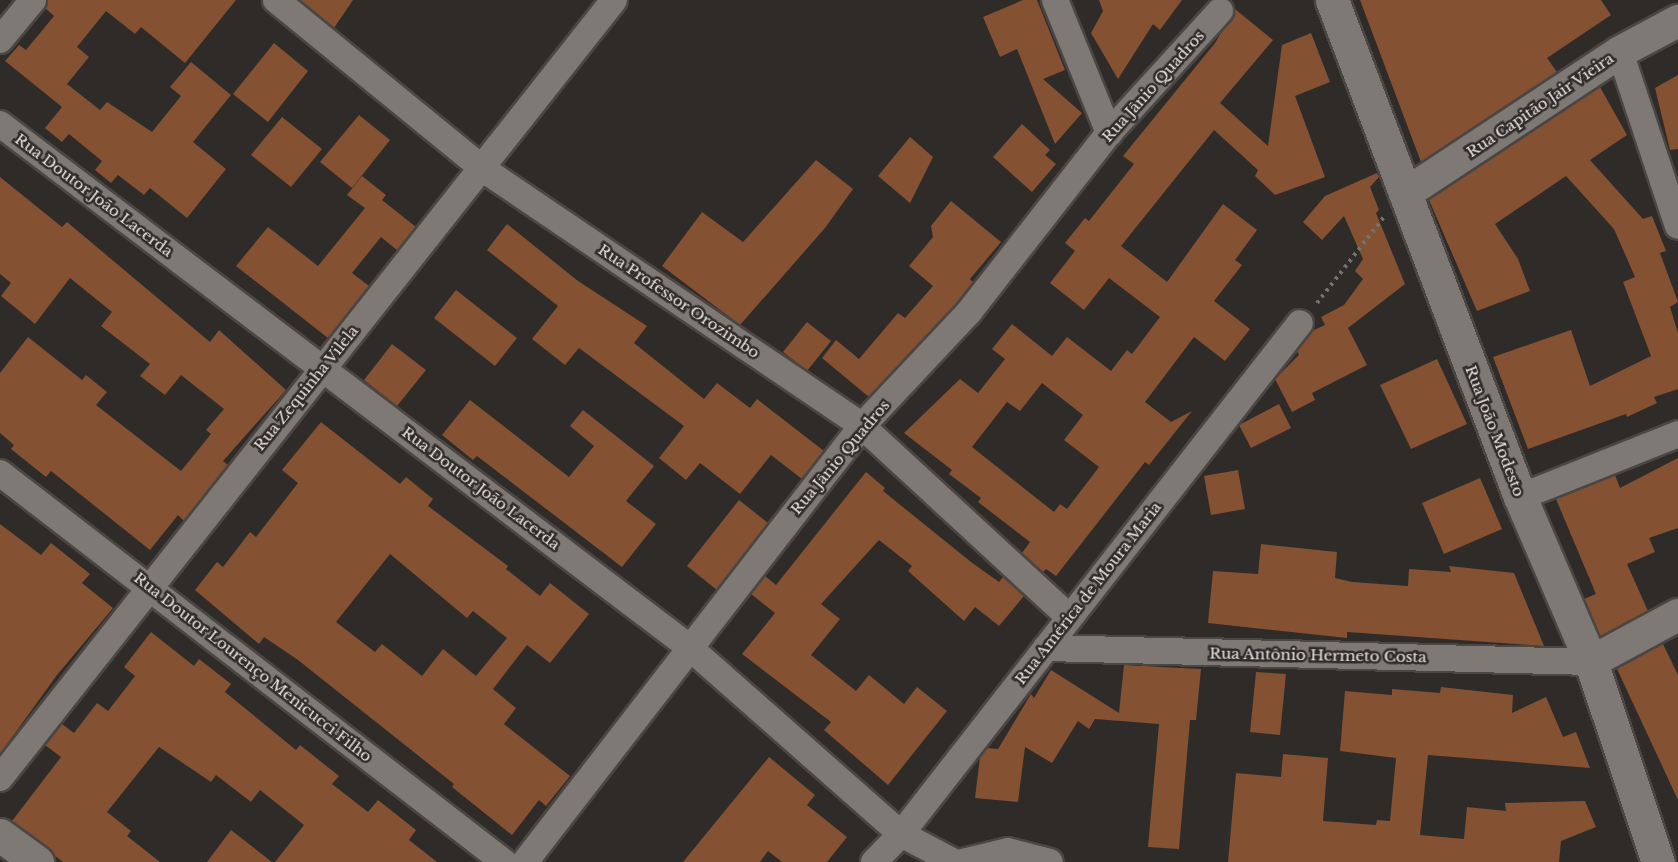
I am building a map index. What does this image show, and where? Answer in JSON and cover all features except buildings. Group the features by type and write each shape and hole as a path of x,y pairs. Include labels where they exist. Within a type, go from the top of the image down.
{"main road":[{"name":"Rua João Modesto","path":"1332,0 1520,497 1591,662 1658,862"},
{"path":"0,836 37,862"}],"street":[{"path":"0,40 33,0"},
{"name":"Rua Professor Orozimbo","path":"276,0 483,169 862,426 1070,616"},
{"name":"Rua Zequinha Vilela","path":"0,778 149,586 483,169 615,0"},
{"path":"1055,0 1109,133"},
{"name":"Rua Jânio Quadros","path":"525,862 688,647 862,426 969,312 1109,133 1220,11"},
{"name":"Rua Capitão Jair Vieira","path":"1405,194 1620,52 1678,21"},
{"path":"1620,52 1678,226"},
{"name":"Rua Doutor João Lacerda","path":"0,124 323,367 688,647 900,834 954,862"},
{"name":"Rua América de Moura Maria","path":"874,862 900,834 1300,323"},
{"path":"1520,497 1678,434"},
{"name":"Rua Doutor Lourenço Menicucci Filho","path":"0,474 149,586 504,862"},
{"path":"1591,662 1678,615"},
{"name":"Rua Antônio Hermeto Costa","path":"1046,648 1591,662"},
{"path":"963,862 1008,851 1050,862"}],"path":[{"path":"1300,323 1405,194"}]}
